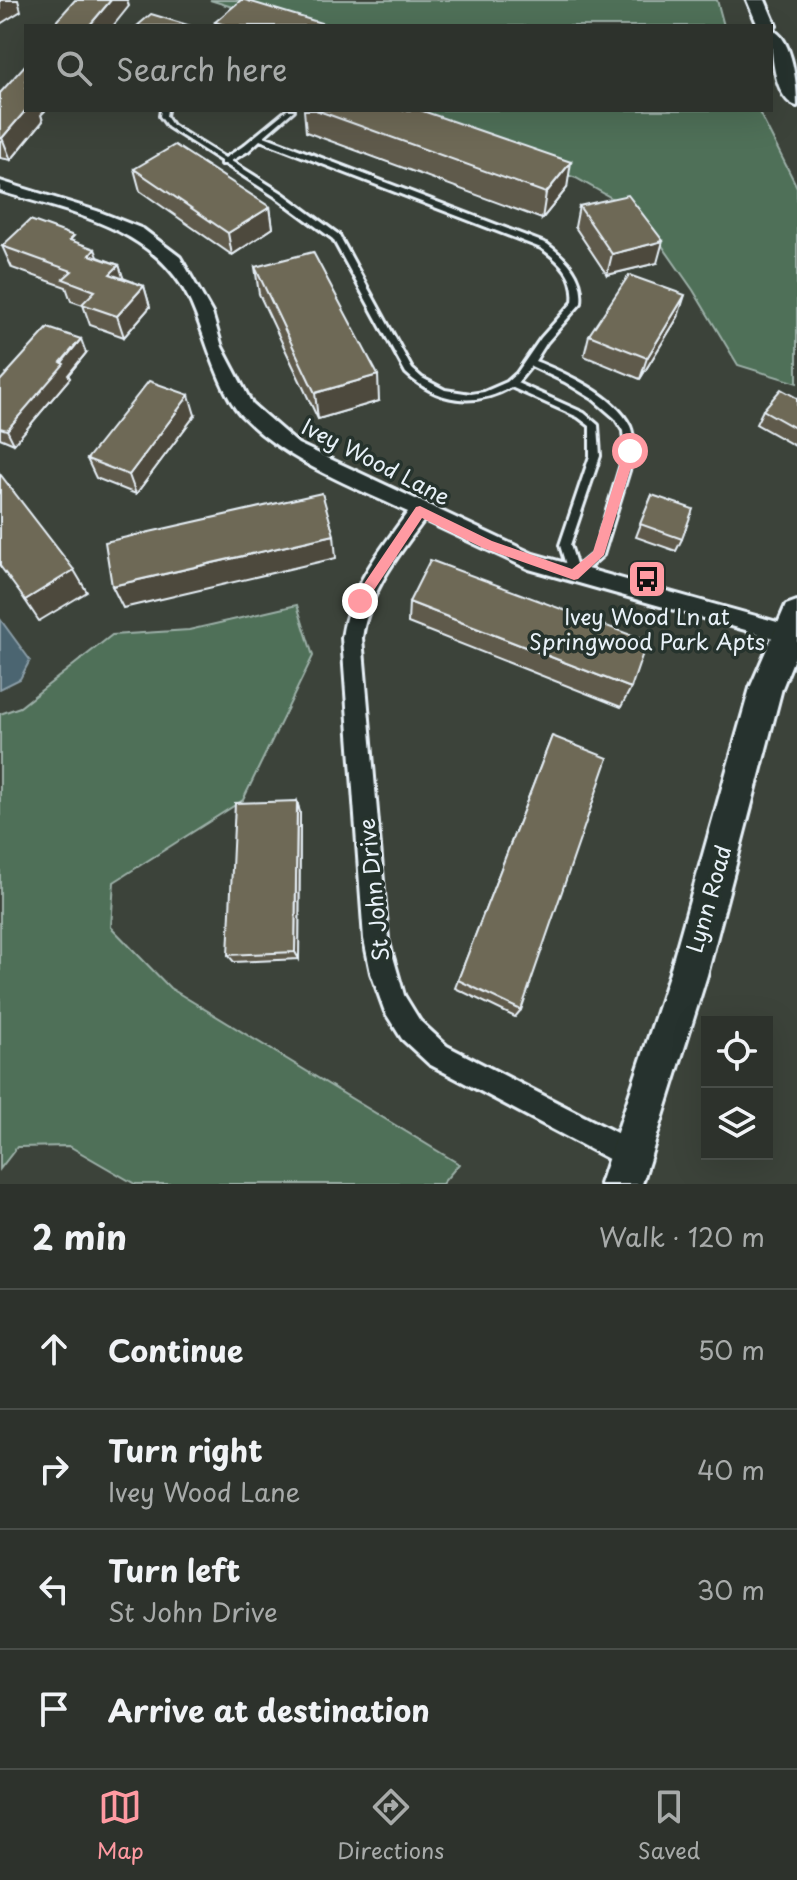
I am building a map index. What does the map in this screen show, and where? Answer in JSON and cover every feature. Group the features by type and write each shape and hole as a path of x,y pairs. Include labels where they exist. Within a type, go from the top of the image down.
{"street":[{"path":"756,0 766,24"},
{"path":"773,41 797,100"},
{"name":"Ivey Wood Lane","path":"0,186 92,214 138,233 174,261 192,291 220,361 245,408 292,449 488,544 574,575 792,624"},
{"name":"St John Drive","path":"420,511 369,583 353,619 376,939 383,973 394,1003 411,1030 438,1055 625,1170"},
{"name":"Lynn Road","path":"625,1170 688,975 766,688 792,624"}],"lane":[{"path":"164,112 170,126 279,195 336,237 409,371 420,383 435,392 474,397 494,393 512,384 577,303 580,289 574,274 544,246 259,137"},
{"path":"224,162 289,112"},
{"path":"512,384 581,415 594,425 595,456 565,545 574,575 598,555 630,451 629,438 626,426 596,396 529,362"}],"green space":[{"path":"210,0 717,0 723,24 287,24"},
{"path":"392,112 759,112 797,187 797,383 738,365 693,290 640,214 576,178"},
{"path":"297,605 313,656 243,800 114,882 111,927 170,988 459,1164 442,1184 135,1184 69,1146 17,1147 0,1169 0,714 20,707 112,635 189,630"}],"water":[{"path":"0,619 30,660 20,679 0,689"}],"building":[{"path":"75,0 111,0 91,24 54,24"},
{"path":"245,0 324,24 222,24 215,22"},
{"path":"151,14 184,24 139,24"},
{"path":"24,66 24,112 2,138 0,138 0,93"},
{"path":"322,112 426,112 571,162 546,193"},
{"path":"175,145 270,207 228,233 134,169"},
{"path":"628,195 663,241 612,254 579,206"},
{"path":"30,220 74,236 70,240 95,249 90,255 119,265 110,274 144,286 117,316 82,304 95,291 63,279 72,271 2,246"},
{"path":"313,252 378,375 315,393 255,267"},
{"path":"629,275 685,295 647,358 589,335"},
{"path":"48,328 81,339 61,362 64,364 7,430 0,428 0,381"},
{"path":"149,381 189,395 129,475 87,459"},
{"path":"781,389 797,398 797,429 763,410"},
{"path":"0,474 74,570 25,600 0,566"},
{"path":"322,493 334,535 112,586 105,542"},
{"path":"652,495 693,509 682,539 640,524"},
{"path":"430,560 647,641 631,688 409,602"},
{"path":"552,736 608,758 521,1010 458,980"},
{"path":"297,801 295,952 228,955 235,803"}],"place":[{"name":"Ivey Wood Ln at Springwood Park Apts","path":"647,579"}],"route":[{"path":"360,601 369,583 420,511 488,544 574,575 598,555 630,451"}]}
